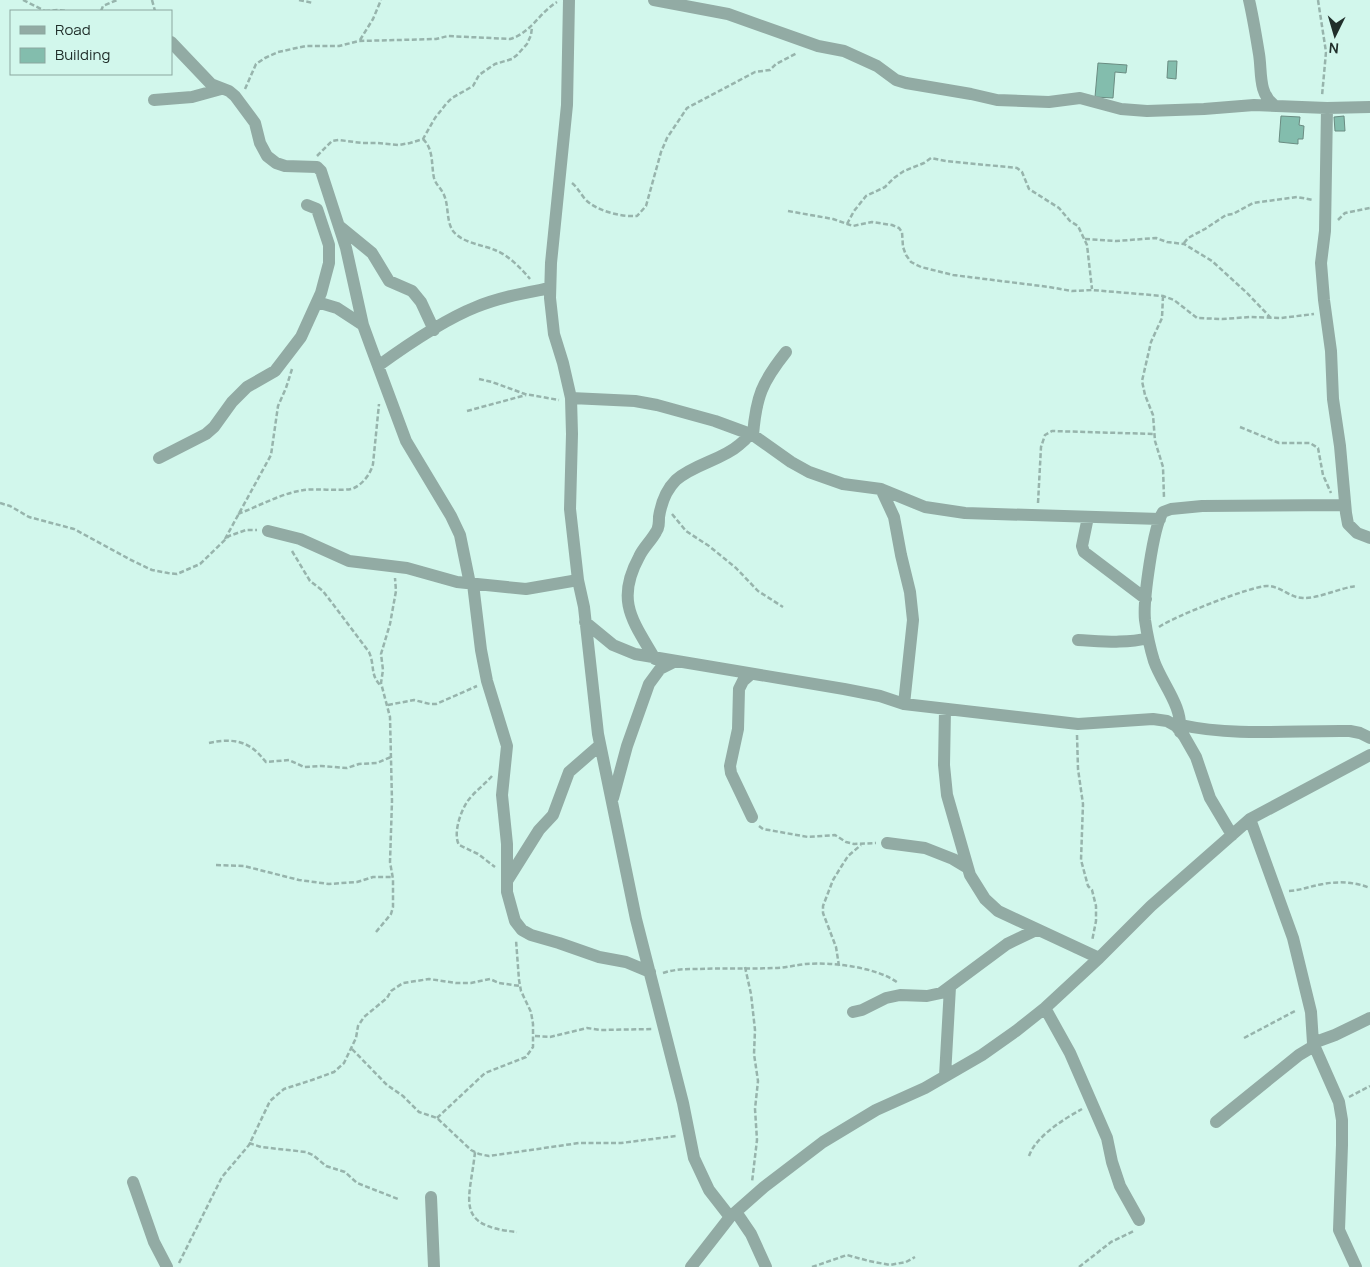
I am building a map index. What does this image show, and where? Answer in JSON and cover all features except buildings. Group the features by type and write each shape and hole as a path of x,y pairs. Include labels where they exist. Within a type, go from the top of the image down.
{"street":[{"path":"568,0 568,80 551,263 545,289 550,298 554,334 571,400 570,509 600,745 636,919 683,1103 694,1158 703,1180 751,1234 766,1267"},
{"path":"654,0 728,14 814,44 844,51 877,66 896,80 906,83 997,100 1049,102 1080,98 1121,109 1147,111 1274,105 1324,108 1370,107"},
{"path":"1249,0 1259,54 1262,83 1268,101 1274,105"},
{"path":"172,43 211,84 229,92 240,102 255,123 260,143 267,156 276,163 285,166 317,167 321,171 346,248 363,325 406,441 447,509 460,535 472,584 481,650 507,746 502,795 507,844 506,877 508,900 516,921 522,930 531,935 599,957 626,962 651,978"},
{"path":"154,100 192,97 221,89"},
{"path":"1324,108 1325,231 1321,263 1331,351 1333,399 1340,446 1341,505 1348,524 1352,529 1357,534 1370,538"},
{"path":"159,458 206,434 247,387 275,371 302,337 326,281 330,255 317,209 307,205"},
{"path":"339,226 372,253 389,281 412,292 421,302 434,330"},
{"path":"378,366 401,349 476,307 515,295 545,289"},
{"path":"316,302 337,308 363,325"},
{"path":"655,658 633,621 628,608 627,596 634,566 656,532 662,504 668,490 677,480 706,461 739,446 752,435 759,394 769,374 786,352"},
{"path":"571,400 635,401 657,405 714,421 752,435 809,472 843,484 880,489 897,494 913,503 942,510 966,513 1088,518 1161,515 1171,509 1202,506 1341,505"},
{"path":"880,489 894,517 900,555 910,592 913,620 904,704"},
{"path":"1161,515 1153,543 1146,599 1145,619 1148,637 1155,663 1176,704 1181,728 1196,758 1210,798 1232,835"},
{"path":"1088,518 1082,546 1084,552 1146,599"},
{"path":"268,530 300,539 349,561 394,566 472,584 526,589 578,580"},
{"path":"585,622 613,645 623,650 655,658 844,689 880,696 904,704 1078,724 1153,719 1167,721 1181,728 1237,732 1350,730 1360,732 1370,738"},
{"path":"1078,640 1137,641 1148,637"},
{"path":"612,801 627,746 649,684 660,669 676,661"},
{"path":"752,674 743,681 739,689 736,742 730,766 731,773 752,817"},
{"path":"945,709 944,765 947,795 970,875 985,899 998,911 1094,956"},
{"path":"506,877 553,815 569,772 600,745"},
{"path":"691,1267 733,1215 764,1187 823,1142 876,1110 925,1088 982,1055 1045,1008 1094,956 1250,819 1370,755"},
{"path":"1250,819 1293,938 1310,1004 1313,1044 1339,1102 1342,1120 1340,1230 1356,1267"},
{"path":"887,843 924,848 953,859 968,868"},
{"path":"853,1012 862,1010 886,998 900,995 927,996 941,993 1007,944 1036,930"},
{"path":"945,1076 950,987"},
{"path":"1045,1008 1070,1053 1107,1138 1120,1186 1139,1220"},
{"path":"1216,1122 1313,1044 1370,1018"},
{"path":"133,1182 154,1242 167,1267"},
{"path":"431,1197 434,1267"}],"path":[{"path":"23,0 43,10"},
{"path":"101,10 103,6 118,0"},
{"path":"299,0 313,3"},
{"path":"359,41 381,0"},
{"path":"240,102 256,64 278,52 306,46 339,46 359,41 436,39 448,36 510,39 518,37 532,26 550,6 560,0"},
{"path":"1318,0 1326,52 1324,108"},
{"path":"312,167 318,154 332,141 399,145 410,144 423,139 435,118 452,98 473,86 479,75 495,64 512,59 517,55 527,44 532,26"},
{"path":"560,175 577,187 585,199 594,206 621,216 637,216 646,206 661,152 667,138 687,108 755,72 770,70 792,55 814,44"},
{"path":"423,139 430,148 436,186 444,194 452,229 456,234 464,239 497,250 545,289"},
{"path":"847,224 854,211 866,196 885,187 904,171 929,159 1017,168 1022,172 1029,189 1059,208 1070,221 1075,223 1089,252 1092,290"},
{"path":"1184,244 1188,238 1226,215 1234,214 1253,203 1297,197 1311,198 1325,207"},
{"path":"1325,231 1345,213 1370,208"},
{"path":"788,210 833,219 847,224 861,225 868,222 878,222 899,228 903,235 903,246 906,255 911,262 932,270 973,279 1049,287 1072,292 1092,290 1163,296 1174,300 1197,318 1270,318 1326,313"},
{"path":"1084,239 1156,238 1167,242 1184,244 1212,261 1253,298 1270,318"},
{"path":"1161,515 1164,485 1163,466 1154,434 1153,415 1142,381 1151,342 1162,318 1163,296"},
{"path":"223,541 271,456 278,406 293,366"},
{"path":"479,379 528,395 571,400"},
{"path":"467,410 528,395"},
{"path":"238,514 302,490 344,491 360,485 372,470 379,403"},
{"path":"1240,426 1279,443 1315,444 1318,448 1328,490 1341,505"},
{"path":"1038,515 1041,447 1045,435 1052,432 1154,434"},
{"path":"0,503 10,506 29,517 74,529 152,570 177,574 200,564 229,536 246,530 268,530"},
{"path":"662,504 686,531 709,546 736,568 758,591 783,607"},
{"path":"291,549 310,581 323,591 369,652 372,659 373,676 381,686 390,717 392,801 390,855 394,907 391,914 376,932"},
{"path":"381,686 383,670 381,654 396,591 394,566"},
{"path":"1148,637 1162,625 1251,589 1267,586 1304,598 1356,586"},
{"path":"387,705 414,700 425,704 436,704 488,681"},
{"path":"1078,724 1078,769 1082,804 1081,860 1088,886 1092,890 1096,921 1094,956"},
{"path":"209,743 233,740 258,752 266,762 289,760 304,767 348,768 359,764 377,763 391,757"},
{"path":"493,774 467,802 461,814 457,839 459,845 478,854 506,877"},
{"path":"752,817 763,829 780,830 808,837 835,835 846,842 862,844 887,843"},
{"path":"839,966 836,947 823,913 824,906 833,880 848,856 862,844"},
{"path":"216,865 244,866 298,880 329,884 357,882 373,877 392,877"},
{"path":"1277,891 1304,890 1324,884 1342,882 1354,882 1370,888"},
{"path":"437,1118 486,1073 526,1057 533,1047 534,1036 531,1012 520,986 516,921"},
{"path":"651,978 676,970 745,967 775,968 805,964 839,966 873,971 888,976 912,996"},
{"path":"745,967 751,994 755,1030 754,1054 758,1081 755,1109 757,1140 750,1200"},
{"path":"177,1267 222,1178 249,1144 270,1101 284,1088 334,1072 344,1062 352,1049 358,1026 364,1017 378,1007 391,991 403,983 429,979 471,983 490,979 499,983 520,986"},
{"path":"1244,1038 1310,1004"},
{"path":"534,1036 550,1037 587,1028 601,1030 664,1030"},
{"path":"352,1049 387,1085 404,1096 419,1112 437,1118 475,1152 489,1156 579,1143 621,1143 688,1134"},
{"path":"1339,1102 1370,1086"},
{"path":"1029,1156 1035,1143 1071,1115 1092,1104"},
{"path":"249,1144 306,1152 313,1155 326,1166 345,1172 357,1183 398,1199"},
{"path":"475,1152 468,1202 476,1219 485,1226 497,1230 517,1232"},
{"path":"1079,1267 1112,1242 1132,1234 1139,1220"},
{"path":"812,1267 847,1256 890,1264 906,1262 915,1257"}]}
